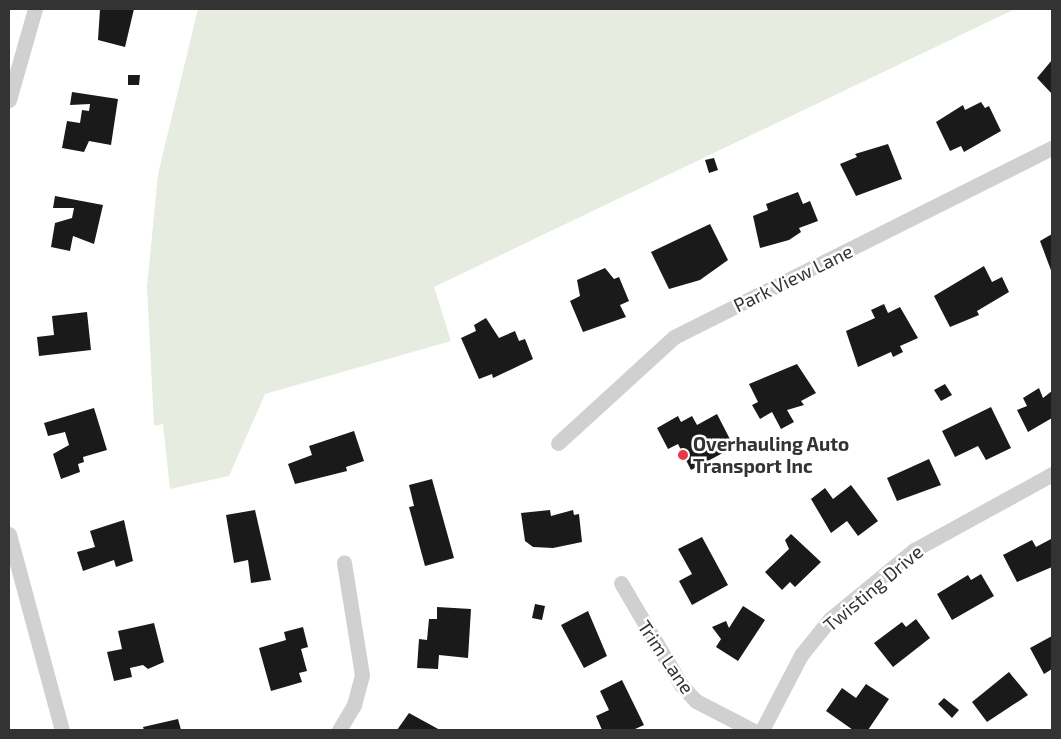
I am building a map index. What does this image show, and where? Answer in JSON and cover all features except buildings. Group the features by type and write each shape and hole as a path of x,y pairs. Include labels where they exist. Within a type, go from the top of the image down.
{"street":[{"path":"9,100 35,9"},
{"name":"Park View Lane","path":"558,443 674,337 1052,148"},
{"name":"Twisting Drive","path":"762,730 801,655 830,619 914,550 1052,474"},
{"path":"9,534 15,580 62,730"},
{"path":"339,730 354,705 362,675 344,562"},
{"name":"Trim Lane","path":"621,583 682,685 696,701 752,730"}],"shaded area":[{"path":"198,9 1015,9 434,287 451,341 265,394 229,476 170,489 163,424 154,426 147,287 158,174"}],"place":[{"name":"Overhauling Auto Transport Inc","path":"683,455"}]}
